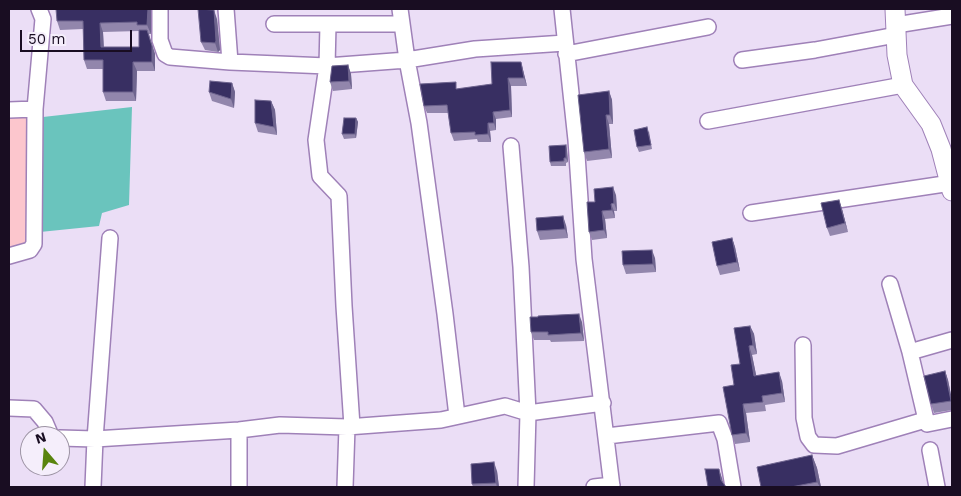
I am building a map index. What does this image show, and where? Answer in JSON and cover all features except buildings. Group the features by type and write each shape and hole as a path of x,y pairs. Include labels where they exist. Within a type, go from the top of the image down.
{"street":[{"path":"9,256 30,250 34,244 35,109 43,19 39,9"},
{"path":"160,9 160,40 165,54 170,57 230,62 327,66 407,60 475,48 566,48 708,27"},
{"path":"226,9 230,62"},
{"path":"400,9 407,60 420,123 457,416"},
{"path":"562,9 576,140 584,259 612,486 594,487"},
{"path":"742,60 815,50 896,23 952,16"},
{"path":"751,213 952,187 931,124 903,85 897,55 896,23"},
{"path":"274,24 401,24"},
{"path":"328,25 327,66 316,140 320,176 339,196 350,427 345,487"},
{"path":"708,121 903,85"},
{"path":"9,110 35,109"},
{"path":"511,146 528,413 526,487"},
{"path":"93,487 110,238"},
{"path":"890,284 910,352 927,424 952,419"},
{"path":"910,352 952,340"},
{"path":"803,345 804,418 808,437 814,445 836,446 926,420"},
{"path":"70,439 95,440 238,430 280,425 350,427 441,420 505,406 528,413 603,403"},
{"path":"9,408 34,409 46,426"},
{"path":"607,436 719,423 725,439 733,487"},
{"path":"238,430 239,487"},
{"path":"930,450 937,487"}],"shaded area":[{"path":"132,107 129,205 102,213 99,226 40,232 43,117"},
{"path":"9,116 30,116 29,250 9,250"}]}
